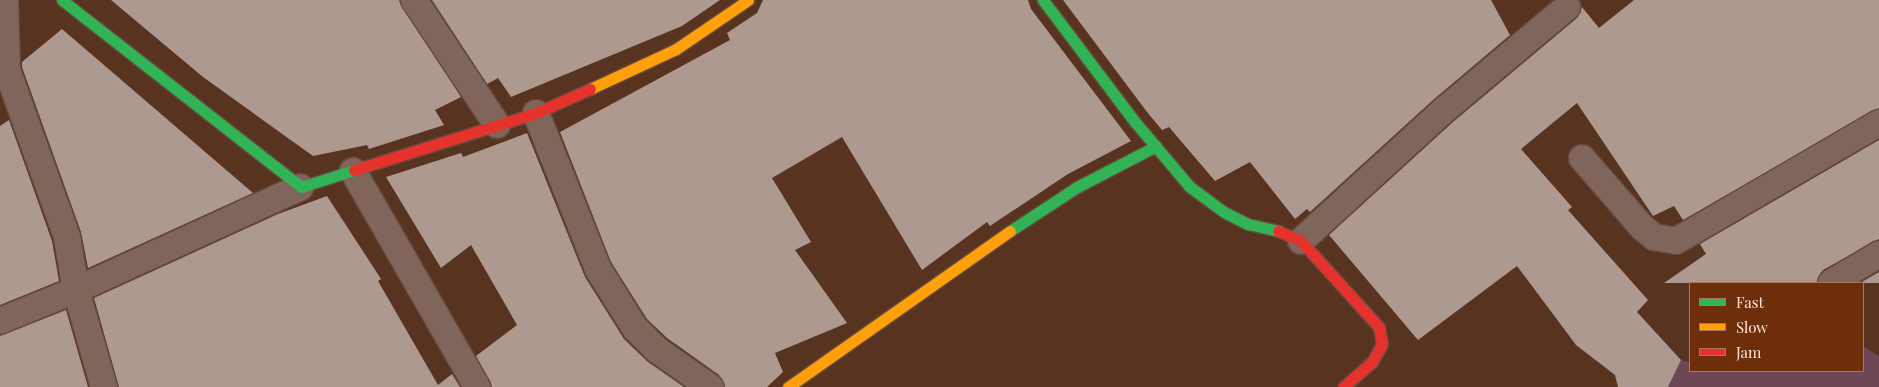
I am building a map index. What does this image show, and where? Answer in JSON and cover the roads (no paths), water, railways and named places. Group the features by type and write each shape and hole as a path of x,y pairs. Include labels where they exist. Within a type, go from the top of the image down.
{"street":[{"path":"5,0 8,106 66,237 76,290 104,387"},
{"path":"62,0 301,187"},
{"path":"414,0 497,126"},
{"path":"0,320 76,290 301,187 536,113 676,49 748,0"},
{"path":"1043,0 1190,187 1224,212 1248,224 1281,232 1300,241 1379,327 1382,344 1372,362 1343,387"},
{"path":"1300,241 1567,2"},
{"path":"536,113 602,276 636,328 651,345 710,387"},
{"path":"1582,158 1642,227 1654,237 1676,241 1879,123"},
{"path":"788,387 978,253 1078,187 1156,146"},
{"path":"353,171 477,387"},
{"path":"1833,282 1879,254"}]}
